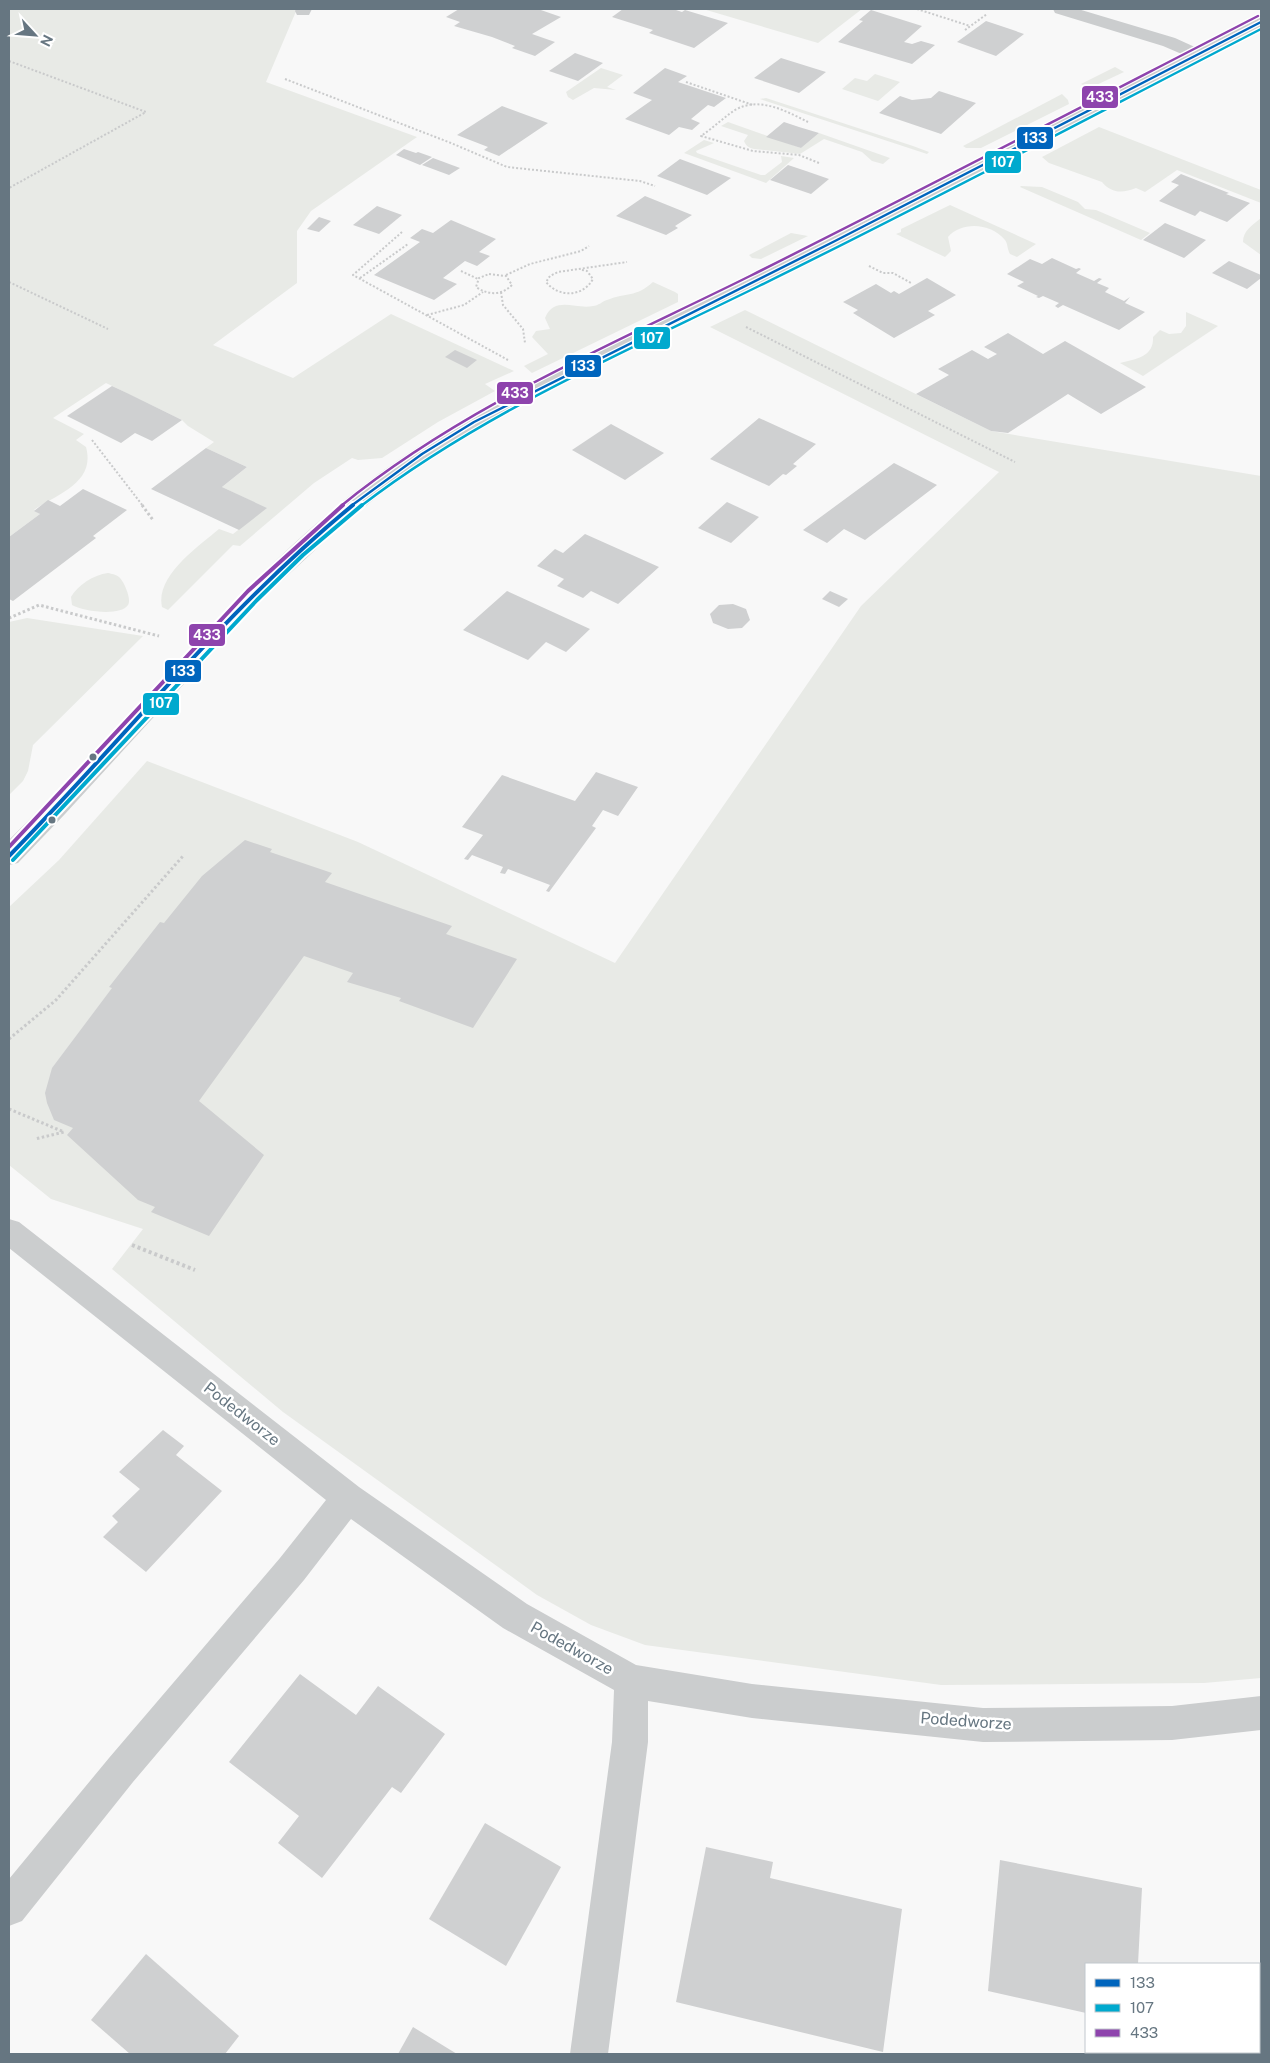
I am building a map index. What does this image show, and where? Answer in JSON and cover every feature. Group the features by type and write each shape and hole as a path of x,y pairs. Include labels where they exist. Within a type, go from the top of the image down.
{"street":[{"path":"1062,9 1169,42 1196,54"},
{"path":"9,856 56,808 252,596 318,534 370,490 422,454 474,422 533,391 835,241 1261,22"},
{"name":"Podedworze","path":"9,1231 348,1498 514,1616 631,1681 752,1701 983,1725 1172,1723 1261,1713"},
{"path":"9,1908 122,1770 292,1569 348,1498"},
{"path":"589,2054 630,1742 631,1681"}],"path":[{"path":"917,9 970,26"},
{"path":"965,30 987,14"},
{"path":"9,61 146,112 9,188"},
{"path":"285,79 451,142 507,167 640,181 655,186"},
{"path":"686,82 753,105"},
{"path":"808,122 788,112 763,104 753,105 741,107 701,136 753,151 799,156 819,162"},
{"path":"402,232 353,275 512,362"},
{"path":"360,278 408,244"},
{"path":"461,272 478,279 489,274 506,276 530,264 581,251 589,246"},
{"path":"582,270 587,272 593,279 592,284 585,290 577,293 552,291 546,282 550,274 557,271 567,269 582,270 597,266 618,266 627,262"},
{"path":"867,264 883,273 893,273 911,283"},
{"path":"428,316 464,305 483,292 506,291 512,284 506,276"},
{"path":"478,279 476,287 483,292"},
{"path":"9,282 108,329"},
{"path":"501,292 501,300 522,329 525,343"},
{"path":"745,327 1015,462"},
{"path":"92,440 152,520"},
{"path":"9,618 39,605 163,638"},
{"path":"9,1039 56,1000 183,856"},
{"path":"9,1109 64,1132 34,1139"},
{"path":"132,1245 195,1270"}],"shaded area":[{"path":"9,9 297,9 266,82 417,137 311,211 297,231 297,283 213,345 293,378 391,314 514,371 485,384 495,391 438,422 382,458 358,460 352,458 314,483 240,546 233,545 168,610 162,607 162,595 165,584 180,563 219,529 233,534 266,508 222,487 247,467 206,448 214,442 188,426 182,420 106,383 53,418 84,434 76,440 86,447 88,459 80,479 63,493 34,510 40,514 9,537"},
{"path":"703,9 862,9 818,43"},
{"path":"1115,67 1124,72 1090,88 1081,84"},
{"path":"601,68 623,75 607,87 616,90 594,88 573,100 568,97 566,92"},
{"path":"875,74 900,82 878,101 842,89 855,78 867,81"},
{"path":"1062,94 1069,104 981,148 966,148 963,146"},
{"path":"766,98 929,152 927,154 760,99"},
{"path":"728,122 801,148 819,133 890,158 883,164 872,161 862,152 824,139 800,154 754,149 744,141 748,135 721,126"},
{"path":"1099,127 1261,190 1261,203 1177,170 1145,192 1136,188 1118,191 1110,189 1102,182 1049,163 1042,157"},
{"path":"704,140 714,143 696,151 697,153 761,175 765,175 782,162 781,156 794,158 766,183 684,153"},
{"path":"1021,186 1042,187 1078,202 1085,209 1096,210 1150,233 1141,240"},
{"path":"950,205 1036,244 1017,257 1010,254 1006,242 999,234 985,227 968,226 961,228 948,237 951,251 945,257 896,234 901,232 901,229"},
{"path":"1261,218 1261,255 1243,242 1243,238 1247,231"},
{"path":"791,233 808,236 761,259 752,258 749,255"},
{"path":"653,282 678,294 678,302 532,373 524,366 548,354 532,337 536,331 550,329 545,318 554,307 560,305 595,306 614,298 636,293"},
{"path":"745,310 991,431 1261,476 1261,1678 1204,1683 941,1685 645,1645 591,1625 537,1595 283,1412 112,1269 143,1229 51,1199 9,1165 9,907 59,860 147,761 358,842 615,963 861,606 999,472 710,327"},
{"path":"1186,312 1218,326 1143,376 1120,363 1138,358 1147,353 1153,344 1153,337 1160,330 1169,334 1181,333 1186,326"},
{"path":"108,573 118,576 127,591 129,603 124,609 101,612 72,605 71,597 82,585 92,578"},
{"path":"27,618 143,636 33,745 28,771 23,781 9,795 9,622"}],"building":[{"path":"459,9 538,9 561,17 532,34 555,42 535,56 512,48 515,46 492,37 454,26 460,22 446,17"},
{"path":"623,9 673,9 682,12 685,10 728,23 694,48 649,33 653,30 612,17"},
{"path":"871,10 922,26 904,42 912,44 921,41 935,45 912,64 838,42 863,21 859,20"},
{"path":"986,21 1024,34 996,56 957,42"},
{"path":"575,53 603,63 578,81 549,71"},
{"path":"781,58 826,72 799,93 754,78"},
{"path":"665,68 687,76 678,82 726,98 714,107 708,105 691,119 700,123 692,130 679,127 669,135 625,119 652,100 633,93"},
{"path":"939,91 976,103 941,134 879,113 900,96 912,100 931,98"},
{"path":"502,106 548,123 499,156 484,150 488,147 457,135"},
{"path":"784,122 819,133 801,148 766,137"},
{"path":"404,149 432,157 420,165 396,155"},
{"path":"433,158 460,168 449,175 422,165"},
{"path":"680,159 731,178 707,195 657,176"},
{"path":"788,165 829,179 811,194 770,180"},
{"path":"1181,174 1250,203 1227,222 1200,211 1195,216 1159,201 1179,185 1171,182"},
{"path":"645,196 692,215 675,226 678,228 666,235 616,216"},
{"path":"377,206 402,215 379,234 353,225"},
{"path":"319,217 331,221 319,232 307,229"},
{"path":"451,220 496,239 479,252 490,256 477,266 465,261 443,278 457,284 434,300 374,275 420,242 410,238 422,229 433,233"},
{"path":"1165,223 1206,240 1184,258 1143,240"},
{"path":"1052,258 1076,269 1081,269 1076,273 1094,281 1099,278 1102,279 1097,283 1109,288 1105,292 1124,301 1130,297 1125,303 1145,312 1119,330 1063,305 1058,308 1055,306 1059,303 1043,296 1036,297 1038,296 1017,286 1024,282 1007,274 1030,259 1042,264"},
{"path":"1229,261 1261,275 1261,278 1247,289 1212,273"},
{"path":"927,278 956,295 928,311 935,315 894,338 853,313 858,310 843,302 876,284 891,293 894,291 899,294"},
{"path":"1008,333 1043,354 1065,341 1146,387 1101,414 1068,394 1008,433 991,431 916,394 949,375 938,369 972,350 988,359 997,354 984,347"},
{"path":"455,350 477,360 467,368 445,357"},
{"path":"112,386 182,420 152,441 135,433 121,443 67,416"},
{"path":"759,418 816,444 793,464 797,466 786,475 783,474 769,486 710,459"},
{"path":"611,424 664,453 625,480 572,450"},
{"path":"206,448 247,467 222,487 267,508 239,530 151,489"},
{"path":"894,463 937,485 865,540 844,529 827,543 803,530"},
{"path":"83,489 127,510 93,536 96,538 13,601 9,599 9,537 40,514 34,511 48,500 60,506"},
{"path":"727,502 759,517 731,543 698,528"},
{"path":"585,534 659,567 618,604 591,591 583,598 557,586 564,579 537,566 555,549 563,553"},
{"path":"507,591 590,629 566,652 546,642 528,660 463,630"},
{"path":"830,591 848,599 839,607 822,599"},
{"path":"733,604 746,609 750,620 742,628 728,629 713,623 710,614 719,605"},
{"path":"596,772 638,787 618,816 603,810 592,826 596,828 549,892 546,891 550,885 508,869 505,874 500,873 503,867 472,855 468,860 464,859 483,835 462,827 502,775 575,801"},
{"path":"245,840 272,849 270,852 332,873 325,882 452,926 446,934 517,959 473,1028 399,1001 401,998 347,982 353,973 304,956 199,1101 264,1155 209,1236 151,1212 155,1207 138,1200 67,1135 73,1128 54,1120 45,1093 52,1068 112,988 109,987 160,922 164,923 202,876"},
{"path":"163,1430 184,1446 176,1455 222,1491 146,1572 103,1537 118,1522 112,1516 140,1489 119,1472"},
{"path":"300,1674 356,1715 378,1686 445,1734 401,1793 392,1787 322,1878 278,1843 299,1816 229,1762"},
{"path":"485,1823 561,1867 506,1966 429,1919"},
{"path":"706,1847 773,1862 770,1878 902,1909 883,2052 676,2002"},
{"path":"1000,1860 1142,1888 1138,1963 1085,1963 1085,2013 988,1991"},
{"path":"146,1954 239,2036 225,2054 130,2054 91,2020"},
{"path":"413,2027 457,2054 398,2054"}],"transit line":[{"name":"433","path":"9,847 248,591 328,517 367,485 418,449 524,388 832,235 1258,16"},
{"name":"133","path":"9,856 56,808 252,596 332,522 371,490 422,454 474,422 527,394 835,241 1261,22"},
{"name":"107","path":"13,860 280,577 327,533 378,493 422,462 468,434 564,381 759,286 1261,29"}]}
